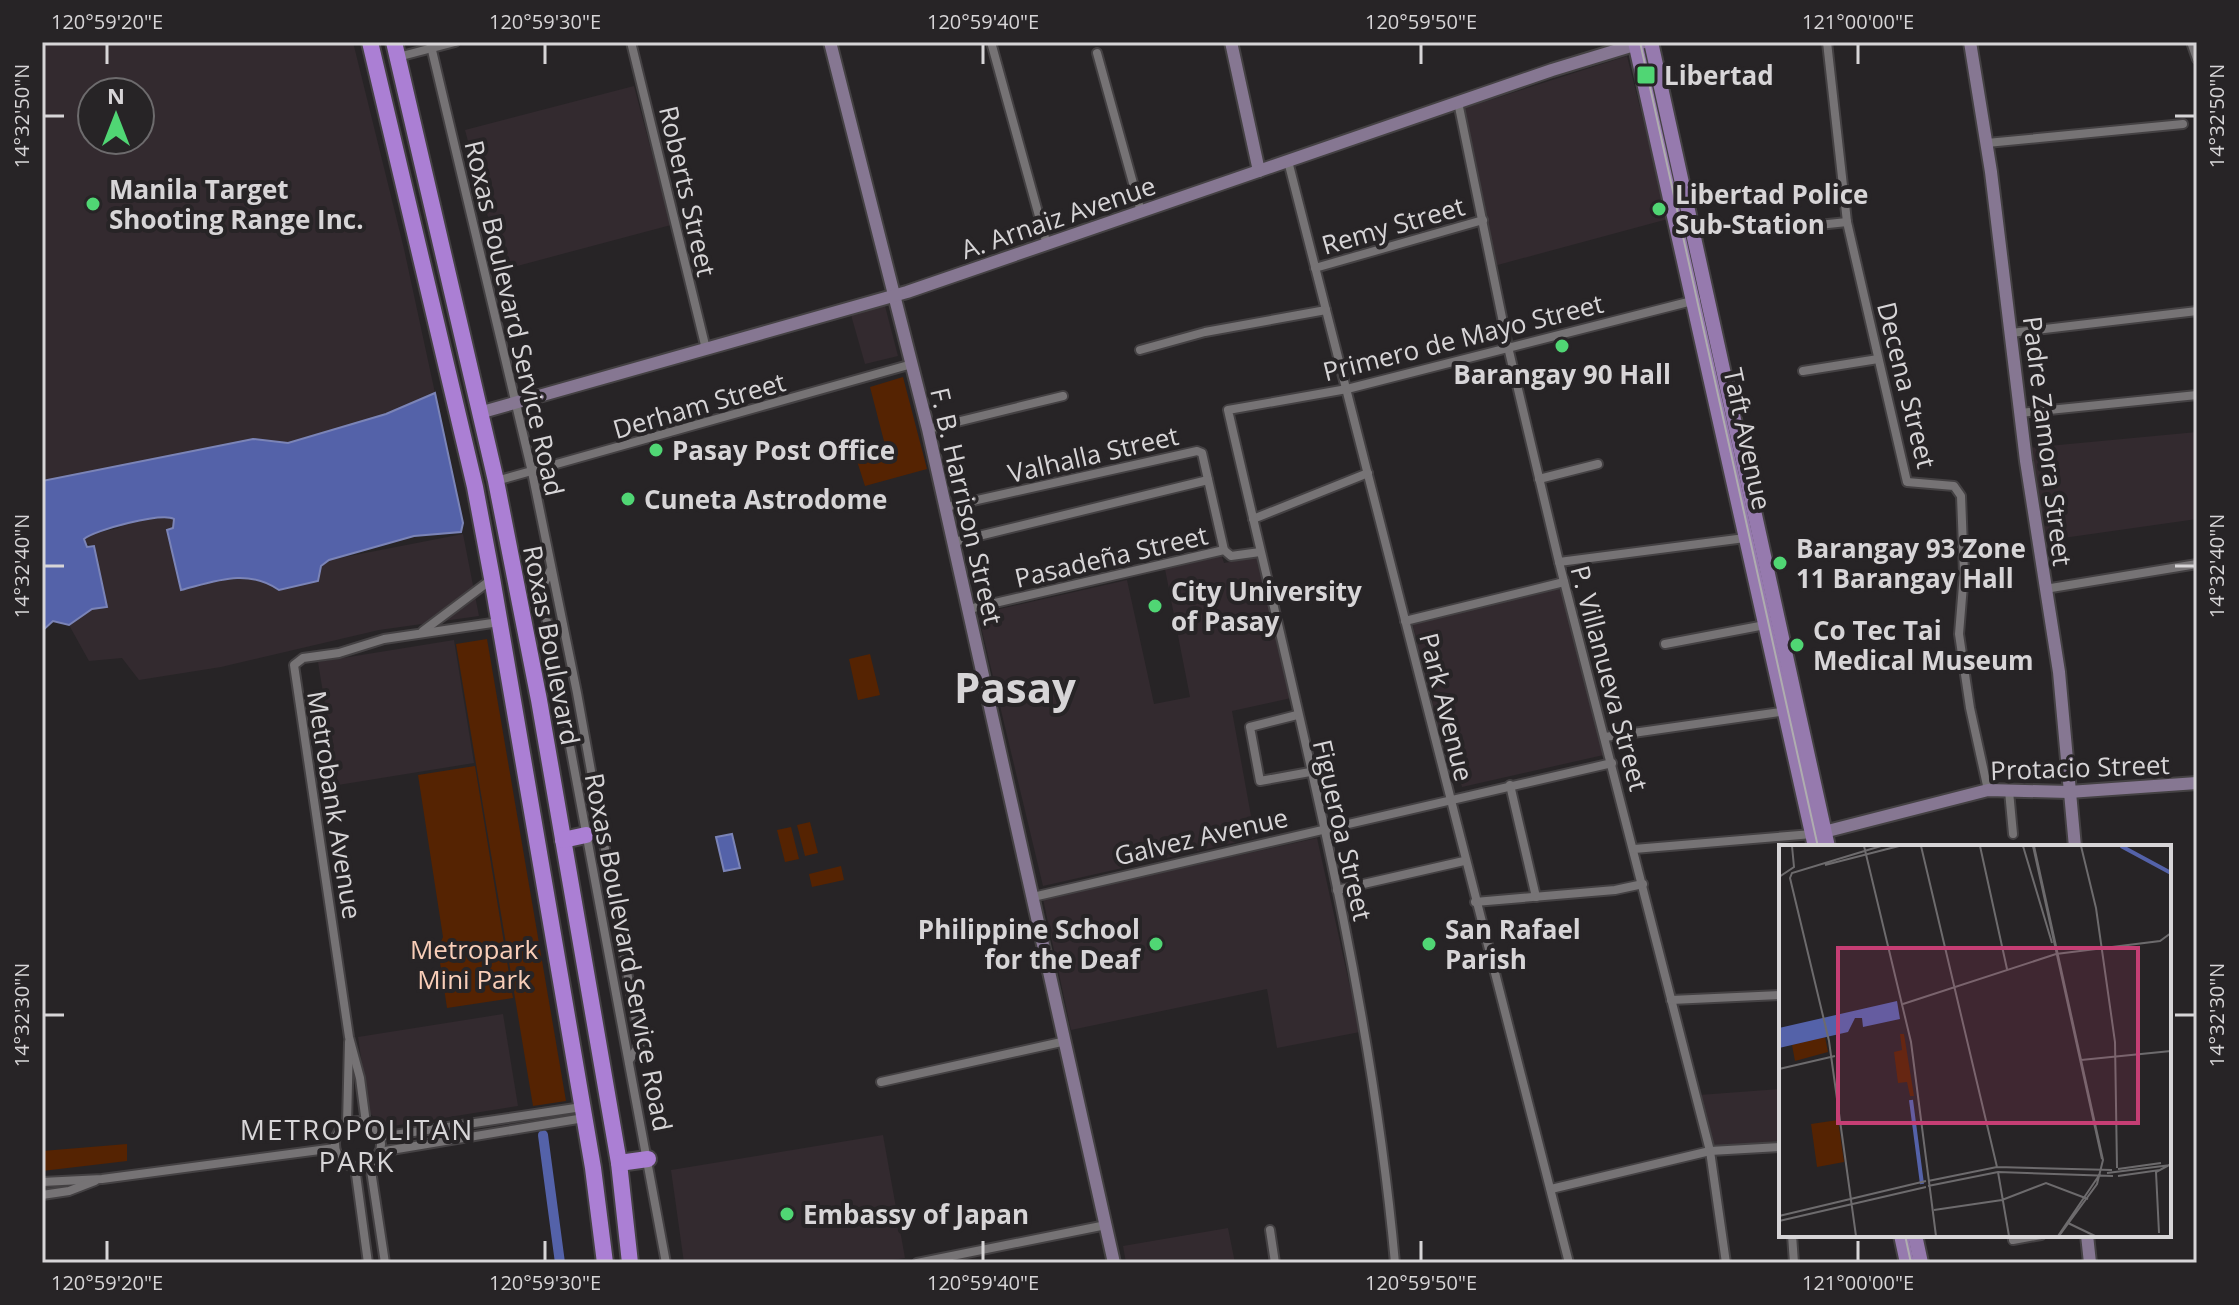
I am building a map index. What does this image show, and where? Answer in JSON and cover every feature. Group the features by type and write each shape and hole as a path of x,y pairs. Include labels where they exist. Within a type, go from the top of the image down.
{"highway":[{"name":"Roxas Boulevard","path":"370,42 475,487 584,1112 605,1263"},
{"name":"Roxas Boulevard","path":"396,50 496,481 619,1163 630,1263"},
{"path":"563,840 586,835"},
{"path":"619,1163 648,1159"}],"main road":[{"name":"F. B. Harrison Street","path":"830,42 928,429 1114,1263"},
{"path":"1231,42 1259,171"},
{"name":"Taft Avenue","path":"1651,42 1700,299 1820,840"},
{"name":"Padre Zamora Street","path":"1970,42 1987,143 2020,413 2062,699 2075,845"},
{"name":"A. Arnaiz Avenue","path":"479,413 894,296 1632,43"},
{"name":"Taft Avenue","path":"1632,43 1700,299"},
{"name":"Taft Avenue","path":"1732,446 1745,538 1757,557 1765,625 1779,658"},
{"name":"Protacio Street","path":"1820,840 1988,790 2069,792 2197,783"},
{"path":"1901,1237 1907,1263"},
{"path":"1915,1237 1921,1263"},
{"path":"2087,1237 2090,1263"}],"street":[{"path":"396,50 455,42"},
{"name":"Roberts Street","path":"631,42 706,349"},
{"path":"991,42 1047,245"},
{"name":"Decena Street","path":"1827,42 1847,222 1907,482 1954,486 1961,496 1964,573 1959,634 1970,708 1988,790"},
{"path":"2191,42 2197,59"},
{"name":"Roxas Boulevard Service Road","path":"431,45 532,472 550,571 541,590 666,1263"},
{"path":"1097,53 1141,212"},
{"name":"P. Villanueva Street","path":"1458,102 1508,347 1539,479 1710,1151 1726,1263"},
{"path":"1987,143 2183,124"},
{"name":"Park Avenue","path":"1288,161 1464,861 1569,1263"},
{"name":"Remy Street","path":"1315,268 1483,220"},
{"path":"1809,226 1847,222"},
{"name":"Primero de Mayo Street","path":"1228,410 1347,389 1700,299"},
{"path":"1140,350 1205,332 1326,310"},
{"path":"2011,333 2197,311"},
{"path":"1803,371 1878,359"},
{"name":"Derham Street","path":"496,481 912,364"},
{"path":"2020,413 2197,395"},
{"path":"928,429 1063,396"},
{"name":"Figueroa Street","path":"1228,410 1337,890 1380,1114 1395,1263"},
{"name":"Valhalla Street","path":"946,507 1202,453 1208,480"},
{"path":"1539,479 1598,464"},
{"path":"1253,519 1368,473"},
{"path":"954,542 1208,480 1224,550"},
{"path":"1559,562 1745,538"},
{"name":"Pasadeña Street","path":"969,609 1224,550 1231,556 1260,552"},
{"path":"2045,589 2197,564"},
{"path":"550,571 577,693 640,1044 630,1059"},
{"name":"Metrobank Avenue","path":"423,632 492,578"},
{"path":"1405,621 1564,582"},
{"name":"Metrobank Avenue","path":"366,1123 360,1078 349,1037 294,665 303,658 339,653 423,632 500,621"},
{"path":"1665,644 1765,625"},
{"path":"1605,737 1791,710"},
{"path":"1297,715 1250,727 1260,781 1310,772"},
{"name":"Galvez Avenue","path":"1033,897 1612,763"},
{"path":"1510,785 1536,897"},
{"path":"2009,791 2013,834"},
{"path":"1634,849 1820,840"},
{"path":"1337,890 1464,861"},
{"path":"1475,902 1643,884"},
{"path":"1671,1000 1779,995"},
{"name":"Metrobank Avenue","path":"347,1124 349,1037"},
{"path":"881,1082 1066,1041"},
{"path":"380,1137 522,1116 584,1112"},
{"path":"379,1152 524,1128 584,1112"},
{"path":"522,1116 524,1128"},
{"path":"366,1123 380,1137 379,1152 370,1164 355,1167 342,1161 335,1148 337,1134 347,1124 366,1123"},
{"path":"1551,1189 1710,1151 1779,1147"},
{"path":"42,1182 102,1179 335,1148"},
{"path":"370,1164 385,1263"},
{"path":"355,1167 368,1263"},
{"path":"42,1195 69,1191 102,1179"},
{"path":"917,1263 1106,1225"},
{"path":"1270,1230 1275,1263"},
{"path":"1792,1237 1794,1263"},
{"path":"2013,1240 2030,1237"}],"shaded area":[{"path":"42,42 353,42 404,249 435,393 386,414 287,443 253,439 42,481"},
{"path":"1627,56 1668,219 1494,266 1459,110"},
{"path":"634,86 671,225 502,270 465,130"},
{"path":"885,306 898,356 865,364 851,315"},
{"path":"2197,432 2197,519 2042,541 2027,448"},
{"path":"164,516 174,519 172,528 235,577 262,579 279,590 318,581 321,567 329,560 463,534 479,616 379,630 221,667 139,680 122,658 89,661 69,625 92,609 107,606 94,546 84,543 87,535 119,528 123,523"},
{"path":"1221,554 1224,563 1259,556 1291,698 1232,711 1255,838 1043,886 978,614 1127,580 1154,704 1190,697 1165,569"},
{"path":"1561,587 1608,754 1462,787 1460,780 1453,782 1412,622"},
{"path":"454,640 474,763 338,785 318,662"},
{"name":"Philippine School for the Deaf","path":"1317,838 1360,1032 1277,1048 1267,989 1071,1030 1043,899"},
{"path":"503,1014 518,1106 387,1127 369,1113 358,1037"},
{"path":"1779,1089 1779,1141 1713,1146 1699,1095"},
{"name":"Embassy of Japan","path":"883,1135 905,1258 874,1263 684,1263 671,1170"},
{"path":"1228,1228 1235,1263 1126,1263 1123,1246"}],"green space":[{"path":"903,377 927,469 865,486 856,458 886,449 870,387"},
{"path":"487,639 566,1101 533,1106 456,644"},
{"path":"870,654 880,695 858,700 849,659"},
{"name":"Metropark Mini Park","path":"475,766 513,998 447,1008 438,949 443,937 418,775"},
{"path":"810,822 818,853 805,856 797,825"},
{"path":"791,827 799,859 785,862 777,830"},
{"path":"841,866 844,880 812,887 809,874"},
{"path":"127,1144 127,1161 42,1171 42,1151"}],"water":[{"path":"435,393 463,523 461,532 414,536 329,560 321,566 318,581 279,590 255,579 231,578 181,590 167,530 173,528 174,519 167,517 128,523 84,539 87,547 94,546 107,607 92,609 69,625 53,621 42,631 42,481 253,439 288,443 386,414"},
{"path":"732,834 740,868 724,871 716,837"}],"waterway":[{"path":"543,1135 560,1263"}],"tram line":[{"path":"1640,42 1818,845"},
{"path":"1905,1237 1911,1263"}],"place":[{"name":"Libertad","path":"1646,75"},
{"name":"Manila Target Shooting Range Inc.","path":"93,204"},
{"name":"Libertad Police Sub-Station","path":"1659,209"},
{"name":"Barangay 90 Hall","path":"1562,346"},
{"name":"Pasay Post Office","path":"656,450"},
{"name":"Cuneta Astrodome","path":"628,499"},
{"name":"Barangay 93 Zone 11 Barangay Hall","path":"1780,563"},
{"name":"City University of Pasay","path":"1155,606"},
{"name":"Co Tec Tai Medical Museum","path":"1797,645"},
{"name":"Philippine School for the Deaf","path":"1156,944"},
{"name":"San Rafael Parish","path":"1429,944"},
{"name":"Embassy of Japan","path":"787,1214"}],"district":[{"name":"Pasay","path":"1015,686"},
{"name":"METROPOLITAN PARK","path":"357,1145"}]}
